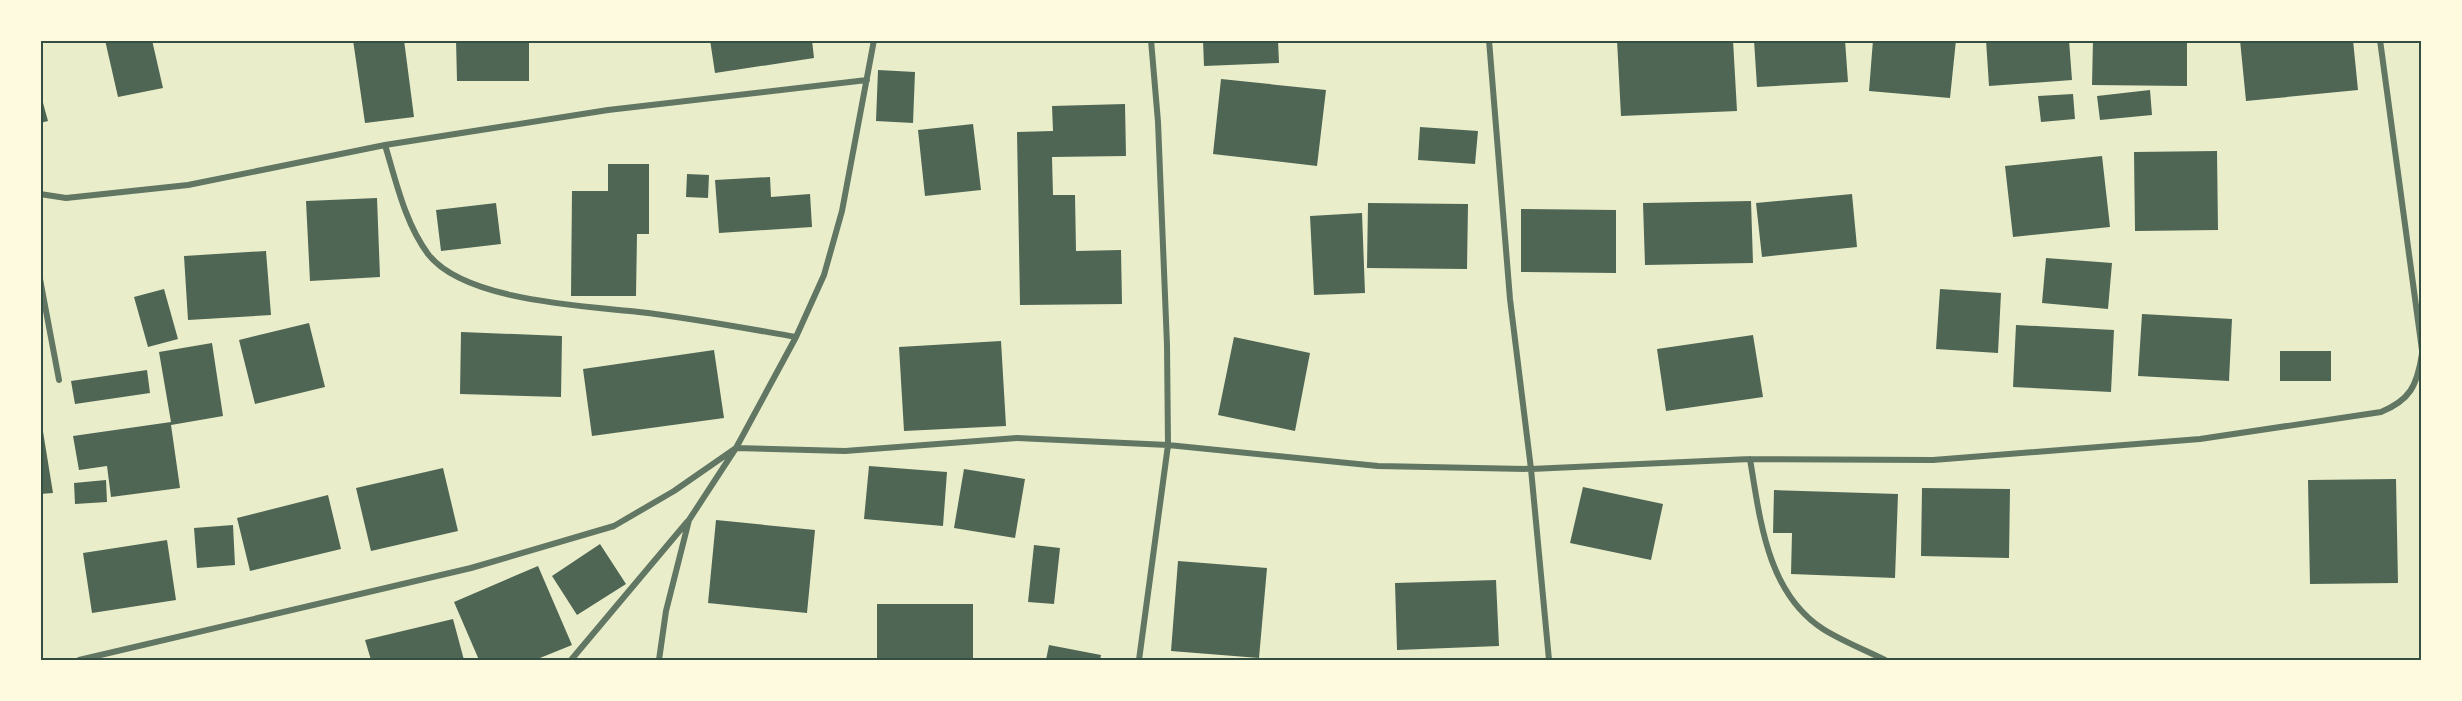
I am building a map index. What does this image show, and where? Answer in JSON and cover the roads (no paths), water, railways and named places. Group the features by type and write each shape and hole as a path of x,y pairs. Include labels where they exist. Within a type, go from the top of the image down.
{"street":[{"path":"571,660 689,520 736,448 796,337 824,275 842,210 874,40"},
{"path":"1139,660 1168,445 1166,321 1158,122 1151,40"},
{"path":"1489,40 1510,299 1531,469 1549,660"},
{"path":"2379,40 2421,350"},
{"path":"40,194 66,198 89,197 188,185 385,145 608,110 867,80"},
{"path":"385,145 411,225 429,255 445,268 476,285 545,303 638,312 796,337"},
{"path":"40,279 59,380"},
{"path":"79,660 96,659 471,568 614,526 674,491 736,448 845,451 1017,438 1168,445 1378,466 1531,469 1749,459 1933,460 2200,440 2361,416 2398,405 2412,389 2419,372 2421,354"},
{"path":"1749,459 1761,528 1783,590 1821,628 1885,660"},
{"path":"659,660 666,611 689,520"}]}
